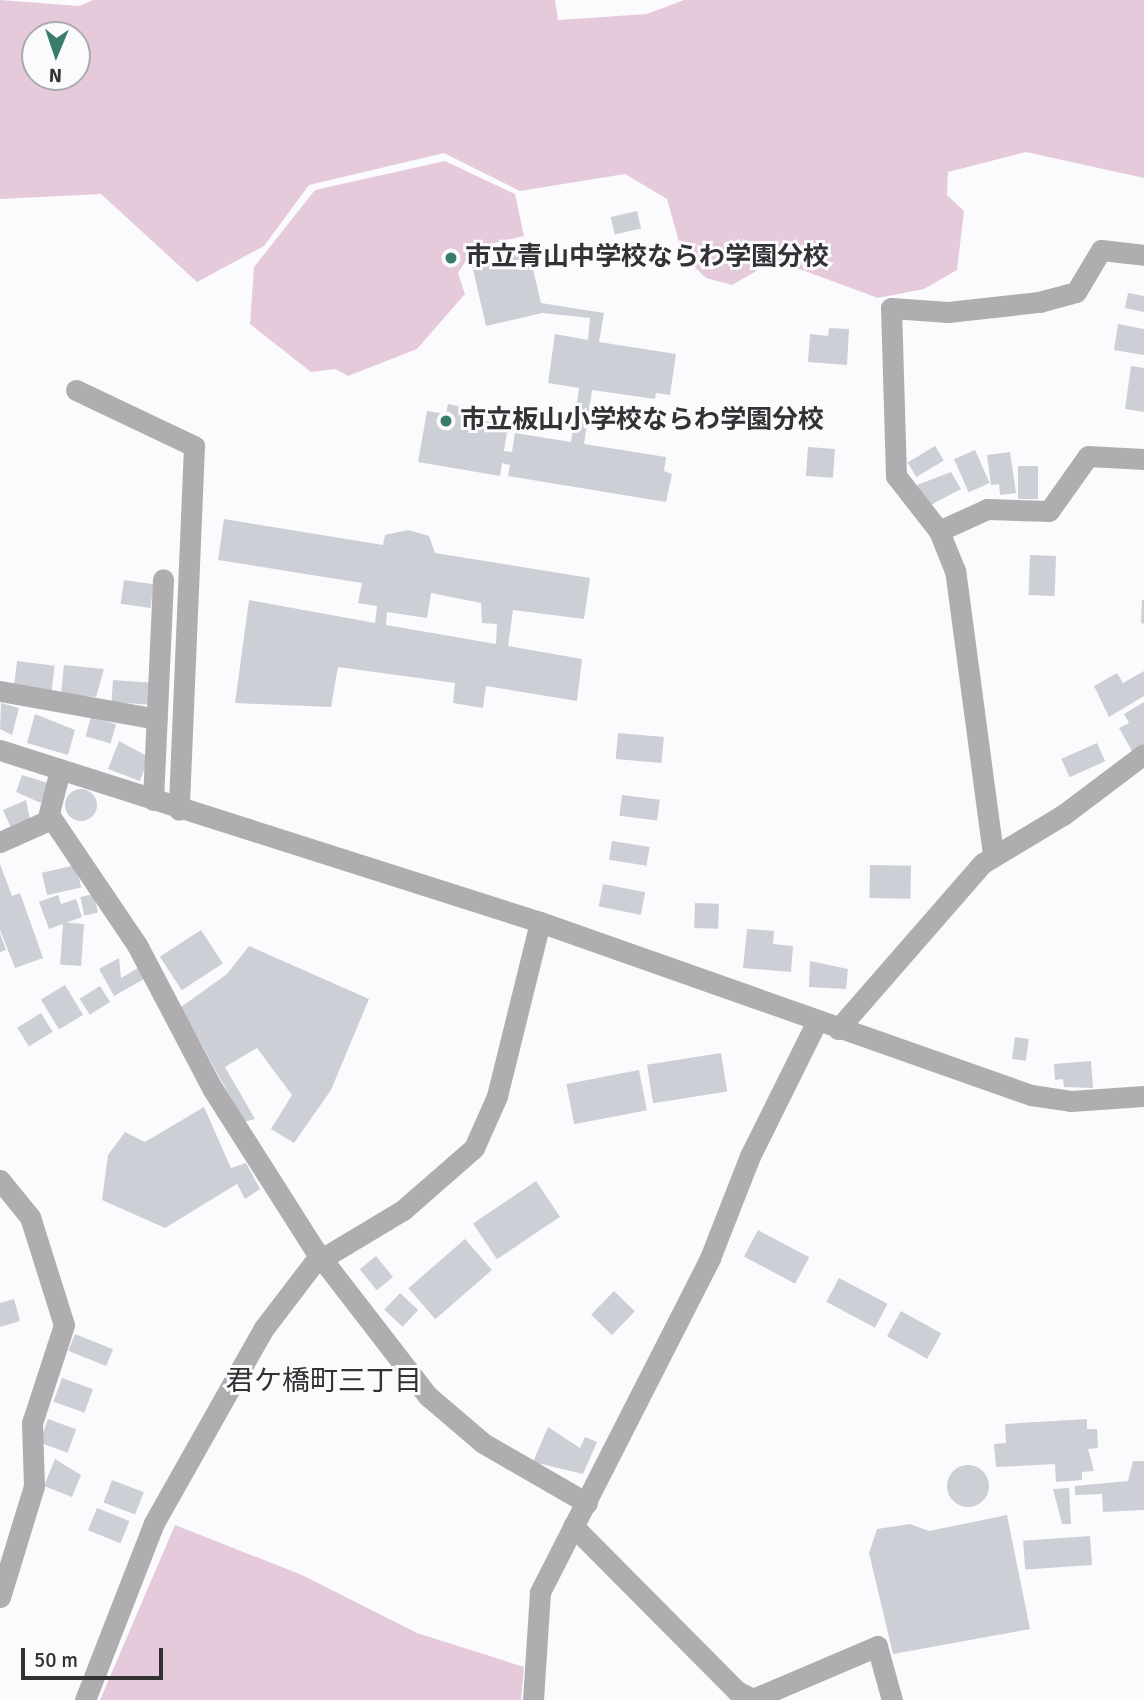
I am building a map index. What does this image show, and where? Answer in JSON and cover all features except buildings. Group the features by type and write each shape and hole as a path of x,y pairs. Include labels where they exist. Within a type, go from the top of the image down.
{"street":[{"path":"993,854 955,571 939,531 896,476 891,308 948,312 1039,302 1076,292 1101,250 1144,255"},
{"path":"76,390 194,446 179,810"},
{"path":"939,531 987,509 1049,511 1088,456 1144,459"},
{"path":"153,800 163,579"},
{"path":"0,691 157,719"},
{"path":"0,750 179,810 540,922 816,1023 995,1083 1072,1101 1144,1096"},
{"path":"838,1029 993,854 1063,815 1144,754"},
{"path":"60,770 50,816 137,945 230,1119 323,1259 452,1422 587,1503"},
{"path":"0,842 50,816"},
{"path":"85,1700 184,1462 264,1328 323,1259 403,1210 474,1148 496,1096 540,922"},
{"path":"533,1700 540,1592 710,1258 750,1156 816,1023"},
{"path":"0,1180 30,1217 64,1325 32,1423 34,1486 0,1597"},
{"path":"573,1526 737,1691 753,1699 877,1646 892,1700"}],"shaded area":[{"path":"0,0 79,6 93,0 555,0 558,20 647,14 684,0 1144,0 1144,178 1026,152 948,172 947,195 964,211 957,270 924,289 878,298 775,260 732,285 706,278 683,256 667,199 625,174 520,191 444,153 309,185 264,246 197,282 101,194 0,199"},
{"path":"445,161 515,194 524,236 474,248 458,273 465,294 417,349 348,376 335,369 311,372 250,324 254,267 315,190"},
{"path":"175,1525 302,1575 417,1633 524,1667 521,1700 100,1700"}],"place":[{"name":"市立青山中学校ならわ学園分校","path":"451,258"},
{"name":"市立板山小学校ならわ学園分校","path":"446,421"}],"district":[{"name":"君ケ橋町三丁目","path":"324,1381"}]}
